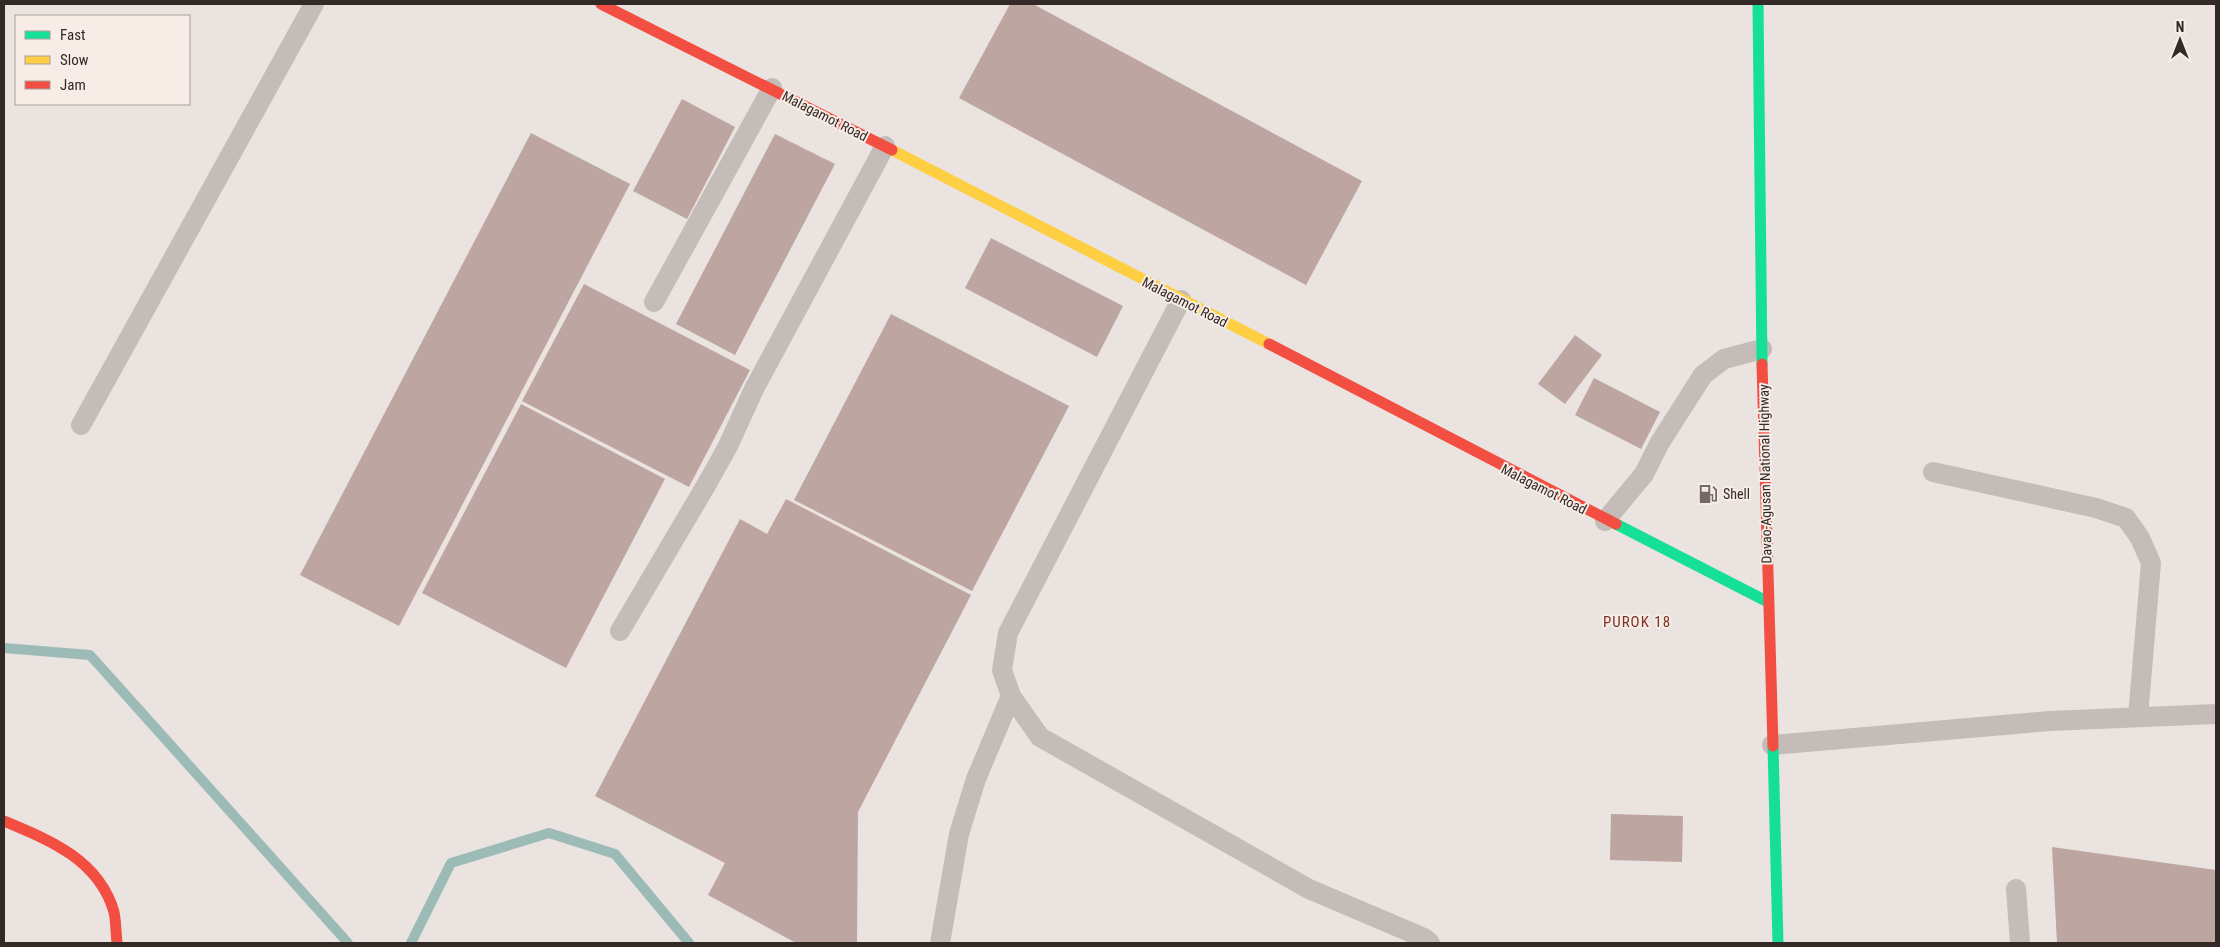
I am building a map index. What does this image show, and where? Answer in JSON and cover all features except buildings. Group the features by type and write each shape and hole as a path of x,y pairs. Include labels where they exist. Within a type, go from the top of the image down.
{"main road":[{"name":"Malagamot Road","path":"601,4 772,88 1604,520 1768,602"},
{"name":"Davao-Agusan National Highway","path":"1758,4 1762,350 1778,943"},
{"path":"4,821 44,837 75,856 99,877 114,913 117,943"}],"lane":[{"path":"81,425 314,4"},
{"path":"654,302 772,88"},
{"path":"620,630 728,446 754,389 885,146"},
{"path":"1181,300 1008,633 1002,670 1011,696 1040,737 1309,889 1424,938 1430,943"},
{"path":"1604,520 1644,474 1659,444 1703,374 1724,359 1762,350"},
{"path":"1933,472 2096,508 2126,518 2140,538 2151,563 2138,717"},
{"path":"940,943 959,834 976,779 1011,696"},
{"path":"1772,745 2050,721 2216,714"},
{"path":"2016,889 2020,943"}],"waterway":[{"path":"4,648 90,655 348,943"},
{"path":"411,943 451,863 549,833 615,854 689,943"}],"traffic: fast":[{"path":"1758,4 1762,364"},
{"path":"1616,524 1768,602"},
{"path":"1773,746 1778,943"}],"traffic: slow":[{"path":"892,150 1269,344"}],"traffic: jam":[{"path":"601,4 892,150"},
{"path":"1269,344 1616,524"},
{"path":"1762,364 1773,746"},
{"path":"4,821 55,844 85,865 107,894 114,912 117,943"}],"place":[{"name":"Shell","path":"1708,494"}],"district":[{"name":"PUROK 18","path":"1637,622"}]}
